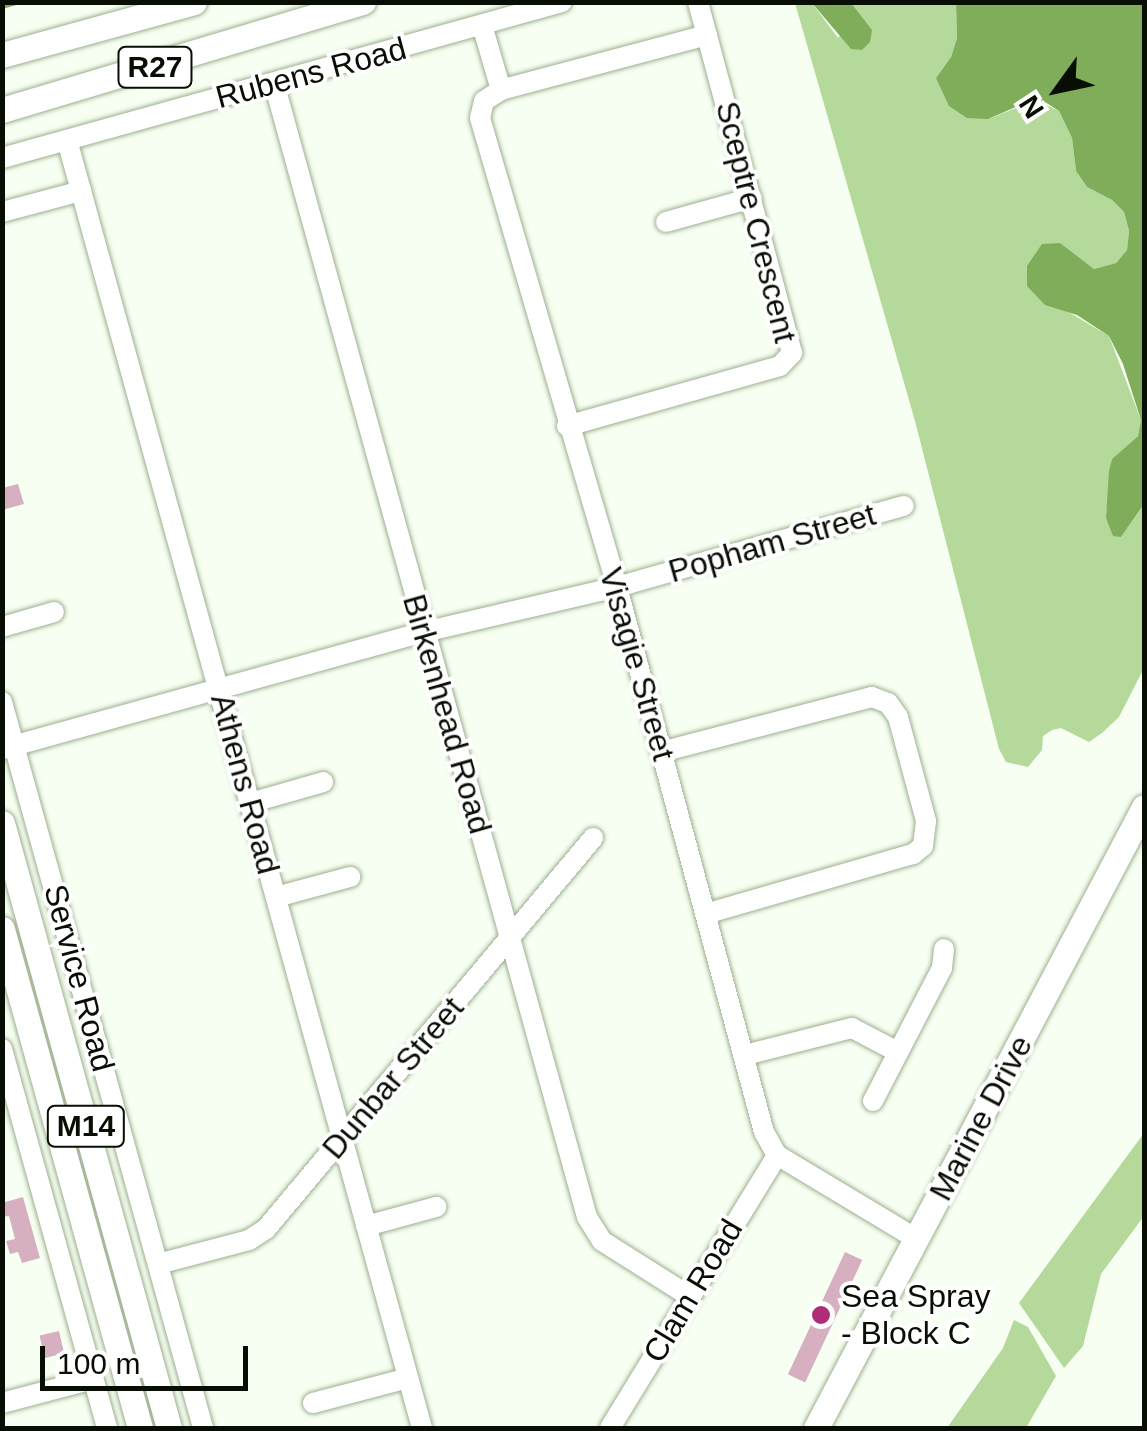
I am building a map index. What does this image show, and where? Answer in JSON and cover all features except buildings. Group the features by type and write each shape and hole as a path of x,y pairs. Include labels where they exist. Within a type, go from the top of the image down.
{"main road":[{"name":"R27","path":"2,56 194,2"},
{"name":"R27","path":"2,110 363,2"},
{"name":"Marine Drive","path":"816,1428 1144,806"},
{"name":"M14","path":"2,823 169,1428"},
{"name":"M14","path":"2,929 140,1428"}],"street":[{"name":"Rubens Road","path":"2,158 562,2"},
{"name":"Sceptre Crescent","path":"568,426 780,366 789,359 792,341 698,2"},
{"path":"482,26 501,90 708,35"},
{"name":"Birkenhead Road","path":"274,83 592,1230 602,1242 689,1296"},
{"name":"Visagie Street","path":"501,90 484,101 480,118 617,588 708,913 764,1132 777,1155"},
{"name":"Athens Road","path":"67,140 422,1428"},
{"path":"2,212 81,191"},
{"path":"666,222 752,198"},
{"name":"Popham Street","path":"8,747 424,632 617,588 904,506"},
{"path":"2,627 54,612"},
{"path":"661,752 861,698 879,697 898,718 926,821 923,846 913,854 708,913"},
{"name":"Service Road","path":"2,702 8,747 203,1428"},
{"path":"250,803 323,782"},
{"name":"Dunbar Street","path":"158,1264 258,1234 594,838"},
{"path":"276,898 350,877"},
{"path":"873,1101 942,968 944,949"},
{"path":"745,1055 852,1028 898,1052"},
{"path":"2,1049 107,1428"},
{"path":"777,1155 917,1239"},
{"name":"Clam Road","path":"610,1428 777,1155"},
{"path":"366,1226 436,1208"},
{"path":"2,1403 93,1378"},
{"path":"313,1404 408,1378"}],"shaded area":[{"path":"795,3 812,3 838,38 857,13 851,3 956,3 957,38 951,57 936,78 988,119 1036,100 1059,111 1072,138 1076,171 1087,187 1112,200 1124,212 1129,231 1127,250 1116,263 1094,269 1060,244 1065,310 1109,336 1141,420 1138,436 1112,459 1106,517 1121,537 1144,504 1144,668 1119,717 1102,733 1089,742 1061,728 1052,730 1043,736 1042,750 1028,767 1006,762 999,749 915,421"},
{"path":"812,3 851,3 872,30 870,42 862,50 851,49"},
{"path":"956,3 1144,3 1144,504 1121,537 1113,536 1106,518 1109,471 1112,459 1138,436 1141,420 1123,364 1109,336 1077,315 1045,305 1027,286 1027,266 1042,244 1060,243 1094,269 1116,263 1127,250 1129,231 1124,212 1112,200 1087,187 1076,171 1072,138 1059,111 1045,102 1020,105 988,119 967,118 949,106 936,78 951,57 957,38"},
{"path":"1144,1133 1144,1216 1101,1274 1083,1346 1064,1368 1019,1303"},
{"path":"1014,1320 1028,1327 1056,1376 1026,1428 947,1428 1003,1348"}],"waterway":[{"path":"2,7 19,2"}],"place":[{"name":"Sea Spray - Block C","path":"821,1315"}]}
